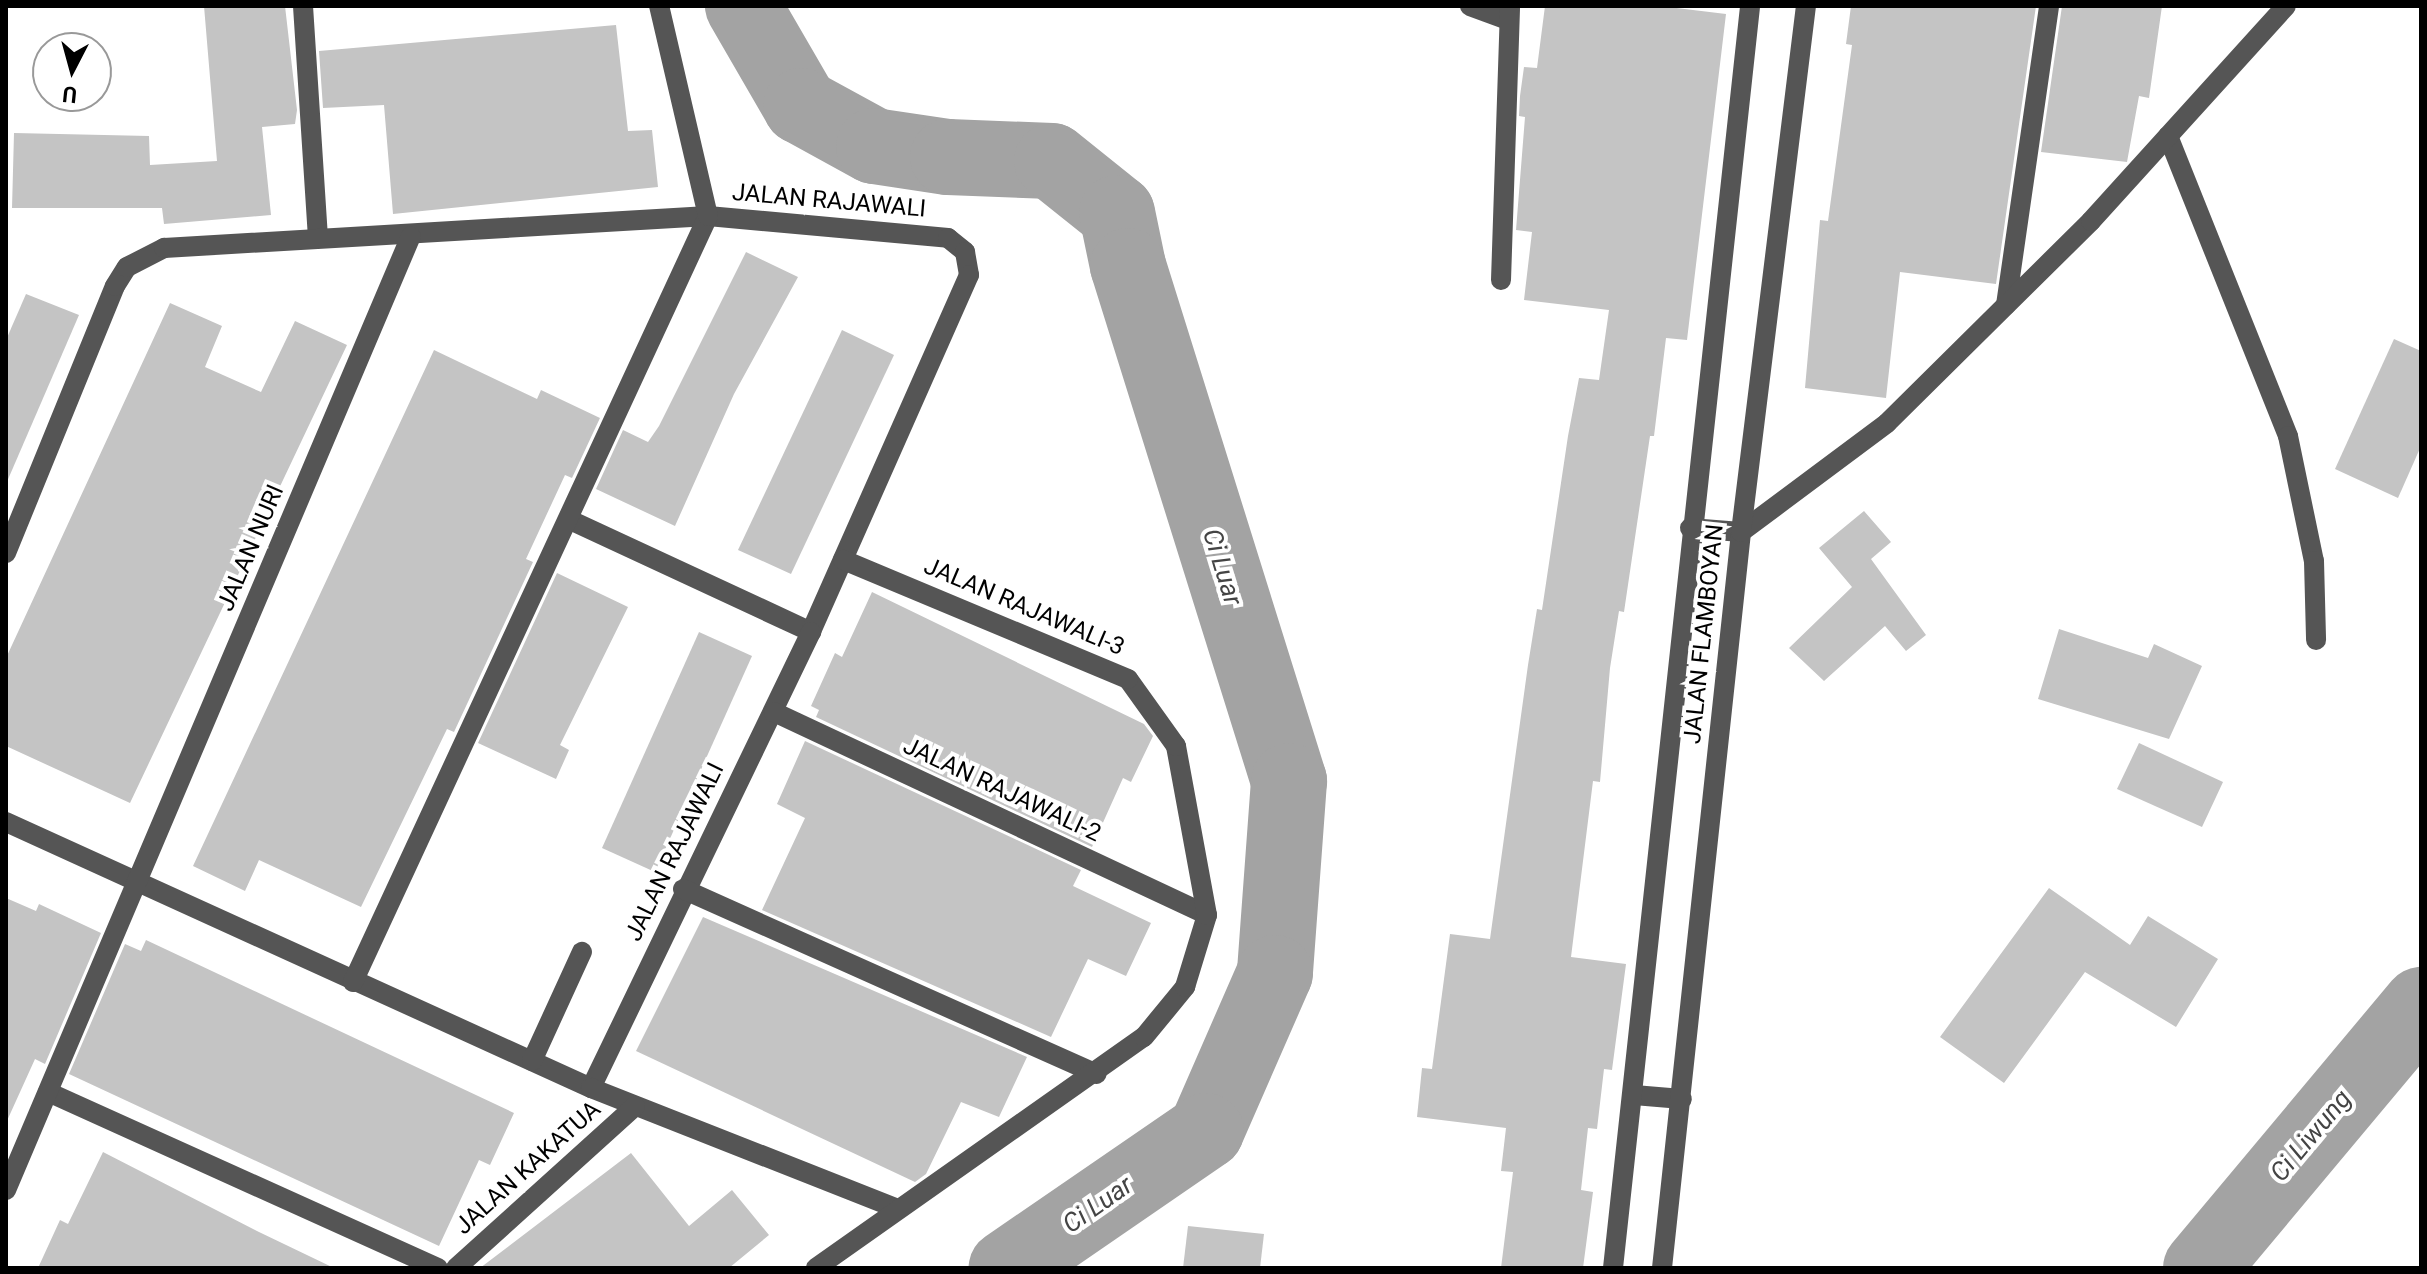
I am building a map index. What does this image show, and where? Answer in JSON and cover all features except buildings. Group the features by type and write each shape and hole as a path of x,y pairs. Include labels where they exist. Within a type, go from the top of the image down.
{"street":[{"path":"303,6 318,239"},
{"path":"353,982 570,520 708,216 659,6"},
{"path":"1470,6 1509,13 1501,280"},
{"path":"1613,1268 1634,1095 1690,528 1750,6"},
{"name":"JALAN FLAMBOYAN","path":"1662,1268 1741,532 1806,6"},
{"path":"2006,305 2049,6"},
{"path":"1690,528 1741,532 1887,423 2006,305 2283,11"},
{"path":"2168,136 2288,436 2314,561 2316,640"},
{"name":"JALAN RAJAWALI","path":"6,553 115,286 127,267 164,248 411,236 708,216 948,238 965,252 969,275 811,632 774,712 683,889 591,1088"},
{"name":"JALAN NURI","path":"6,1190 411,236"},
{"path":"570,520 811,632"},
{"name":"JALAN RAJAWALI-3","path":"843,560 1128,679 1176,746 1207,915"},
{"name":"JALAN RAJAWALI-2","path":"774,712 1207,915"},
{"path":"6,822 591,1088 898,1209"},
{"path":"683,889 1097,1074"},
{"path":"816,1268 1097,1074 1144,1037 1185,987 1207,915"},
{"path":"532,1061 582,952"},
{"path":"48,1092 438,1268"},
{"path":"1634,1095 1682,1099"},
{"name":"JALAN KAKATUA","path":"456,1268 635,1106"}],"waterway":[{"name":"Ci Luar","path":"743,6 801,106 874,146 948,157 1052,161 1117,213 1128,266 1289,781 1275,973 1206,1131 1007,1268"},
{"name":"Ci Liwung","path":"2201,1268 2421,1005"}]}
